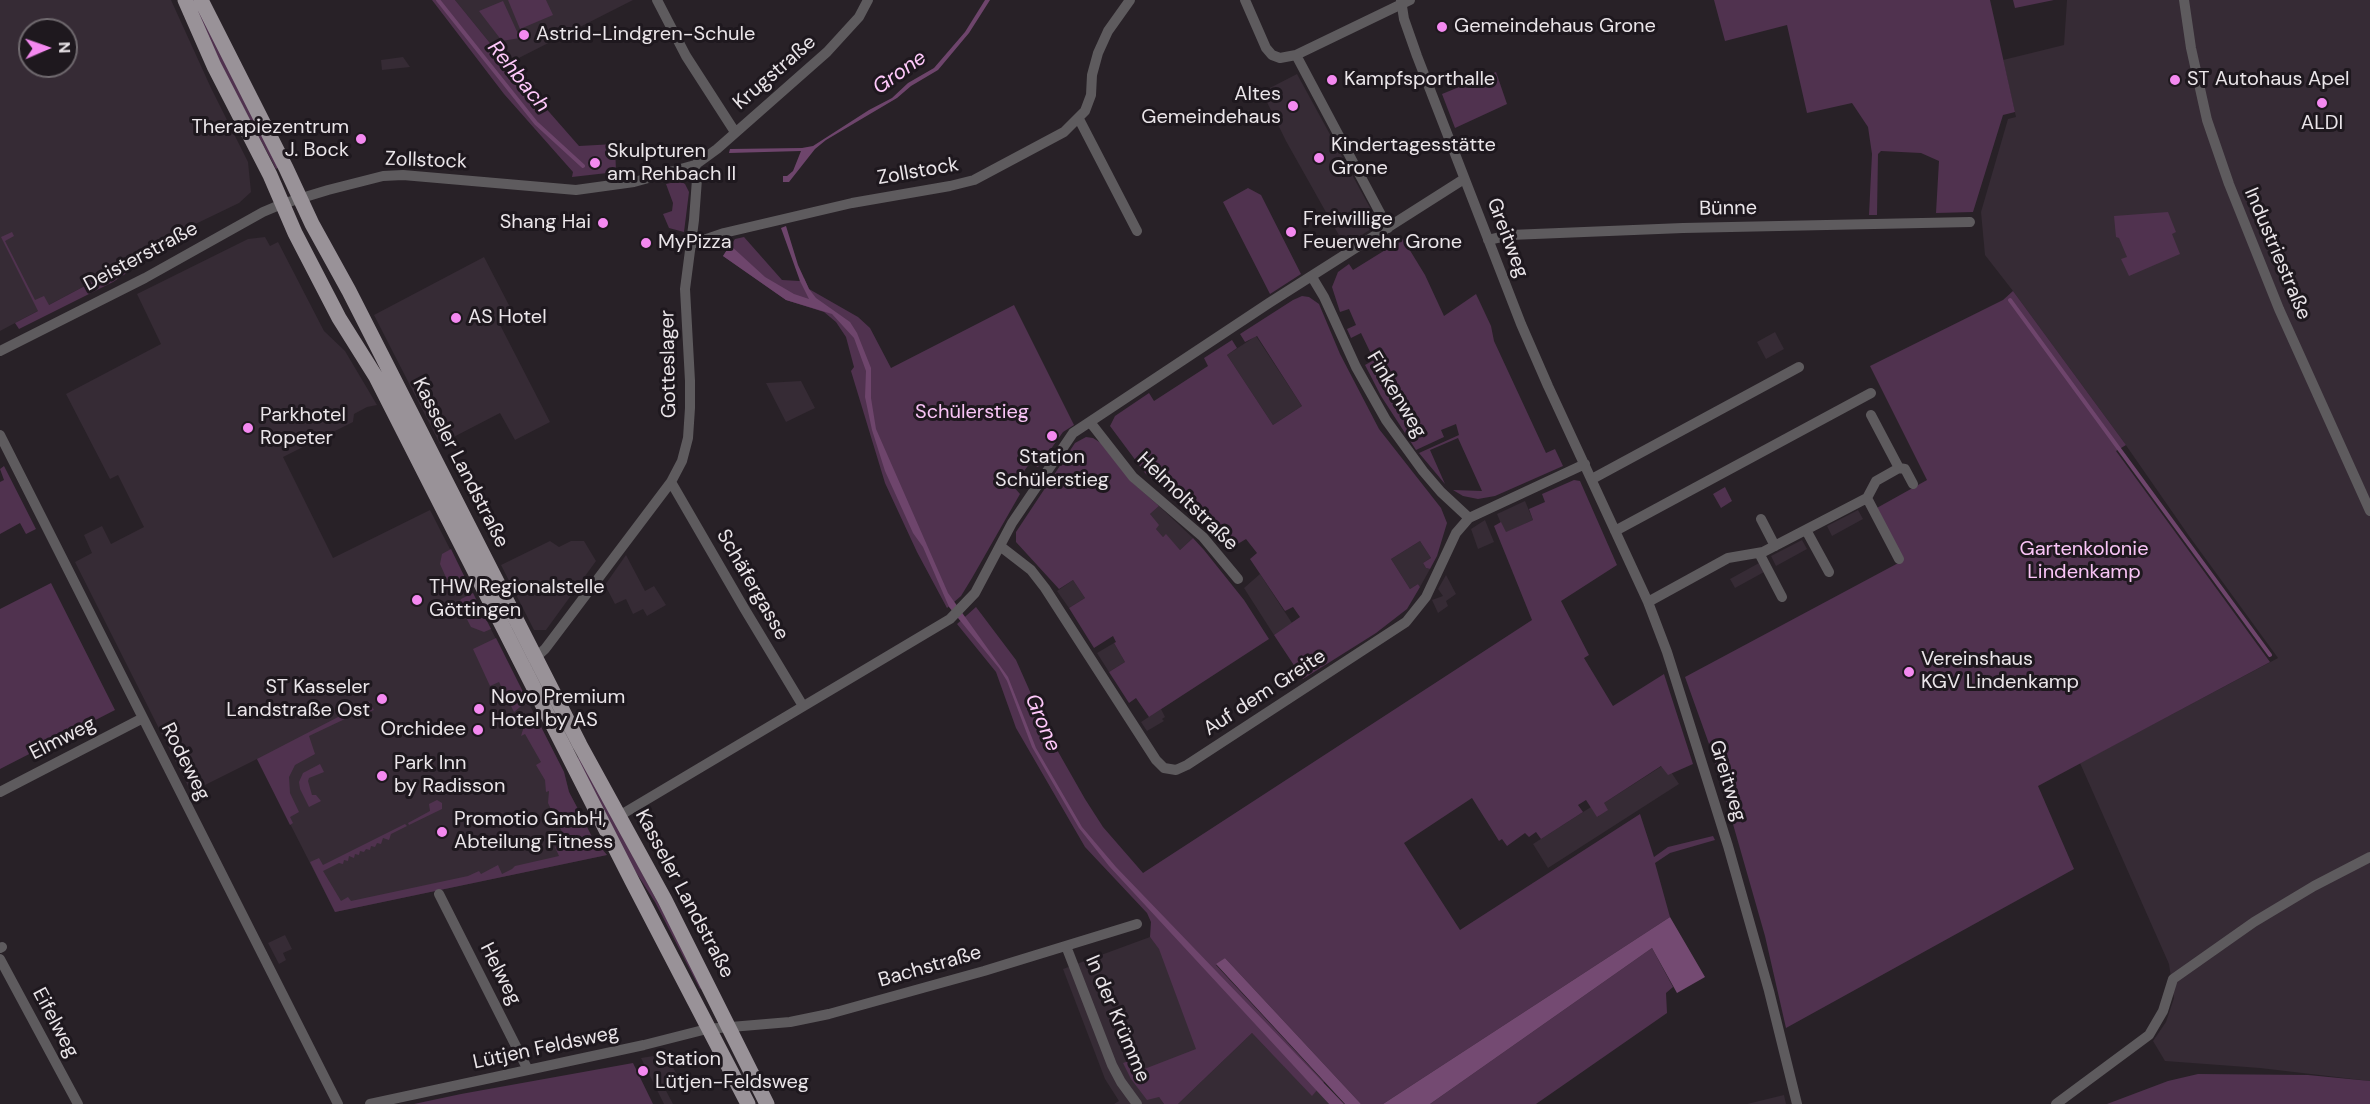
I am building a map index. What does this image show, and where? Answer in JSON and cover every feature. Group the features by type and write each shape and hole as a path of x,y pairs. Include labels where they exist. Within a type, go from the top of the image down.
{"main road":[{"name":"Kasseler Landstraße","path":"185,0 214,66 295,233 339,318 376,377 707,1029 748,1104"},
{"name":"Kasseler Landstraße","path":"201,0 535,658 665,900 767,1104"}],"street":[{"path":"657,0 690,64 735,132"},
{"name":"Krugstraße","path":"695,165 717,149 831,48 859,17 868,0"},
{"path":"1130,0 1108,31 1098,53 1088,105 1079,119 1137,231"},
{"path":"1245,0 1266,48 1272,55 1291,56 1404,1"},
{"name":"Industriestraße","path":"2184,0 2192,56 2207,120 2229,184 2279,309 2370,511"},
{"name":"Greitweg","path":"1404,1 1404,19 1488,240 1548,386 1648,602 1678,684 1728,846 1797,1104"},
{"path":"1291,56 1388,228"},
{"name":"Zollstock","path":"692,244 724,233 852,203 974,180 1064,132 1079,119"},
{"name":"Zollstock","path":"300,199 342,186 393,175 425,175 576,190 623,184 695,165"},
{"name":"Gotteslager","path":"535,658 545,649 671,482 682,461 688,438 690,381 685,289 692,244 697,179 695,165"},
{"path":"619,816 911,644 953,616 975,592 1012,523 1069,437 1464,179"},
{"name":"Deisterstraße","path":"0,351 145,278 208,241 282,204 300,199"},
{"name":"Bünne","path":"1488,240 1510,235 1683,228 1970,222"},
{"name":"Finkenweg","path":"1312,277 1324,297 1356,367 1386,420 1423,471 1441,492 1469,518"},
{"path":"1592,479 1800,367"},
{"path":"1615,531 1871,393"},
{"path":"1871,415 1899,468 1905,470 1913,484"},
{"name":"Helmoltstraße","path":"1090,422 1133,477 1203,537 1238,579"},
{"name":"Rodeweg","path":"0,435 338,1104"},
{"name":"Auf dem Greite","path":"1000,546 1031,570 1046,588 1156,760 1164,768 1176,770 1197,759 1406,622 1426,597 1456,533 1469,518 1585,464"},
{"path":"1648,602 1728,558 1759,553 1867,498 1876,481 1899,468"},
{"name":"Schäfergasse","path":"671,482 803,706"},
{"path":"1867,498 1899,559"},
{"path":"1761,519 1775,546"},
{"path":"1806,530 1829,572"},
{"path":"1759,553 1782,597"},
{"name":"Elmweg","path":"0,792 143,718"},
{"path":"2056,1104 2149,1035 2163,1011 2173,979 2254,922 2313,886 2370,856"},
{"name":"Helweg","path":"439,894 528,1070"},
{"name":"Bachstraße","path":"728,1026 790,1022 829,1014 1137,924"},
{"name":"In der Krümme","path":"1066,946 1112,1065 1137,1104"},
{"name":"Eifelweg","path":"0,959 78,1104"},
{"name":"Lütjen Feldsweg","path":"370,1104 728,1026"}],"shaded area":[{"path":"0,0 171,0 248,162 251,192 239,203 183,230 141,256 0,331"},
{"name":"Astrid-Lindgren-Schule","path":"455,0 633,0 507,64"},
{"path":"985,0 990,0 969,33 938,70 911,86 897,98 826,140 815,149 789,182 783,182 783,176 793,171 801,151 729,153 730,149 813,146 892,98 908,83 934,68 965,32"},
{"path":"2067,0 2370,0 2370,1081 2260,1068 2165,1061 2153,1041 2166,1022 2174,998 2169,964 2080,763 2278,658 2123,441 1985,255 1981,212 2008,119 2016,117 2003,60 2064,45"},
{"path":"403,57 410,67 382,70 381,60"},
{"name":"Kindertagesstätte Grone","path":"1297,74 1374,215 1375,222 1371,229 1345,246 1286,141 1262,92"},
{"path":"786,226 798,265 809,289 816,298 850,322 857,333 871,368 871,398 876,429 948,593 1008,677 1036,748 1082,827 1116,867 1344,1104 1329,1104 1109,866 1079,828 1032,747 1007,681 949,607 923,547 913,533 885,471 872,430 865,397 866,371 854,338 832,314 786,300 723,256 730,245 765,277 794,294 809,299 781,228"},
{"path":"265,237 270,246 278,242 324,331 345,351 377,405 354,414 353,422 283,457 333,558 430,510 564,772 569,792 579,811 577,813 607,855 335,912 257,759 191,792 75,562 92,553 84,535 102,526 111,544 144,527 118,475 110,479 66,394 161,344 137,294 248,239"},
{"path":"484,257 512,311 497,319 550,422 515,440 500,413 440,444 374,315"},
{"path":"1775,332 1784,349 1766,359 1757,342"},
{"path":"1256,336 1302,406 1273,425 1227,355"},
{"path":"801,381 815,408 786,422 766,383"},
{"path":"1525,501 1533,520 1505,533 1497,514"},
{"path":"1159,506 1193,538 1180,550 1166,535 1163,537 1155,528 1150,514"},
{"path":"1858,510 1863,519 1832,536 1827,526"},
{"path":"1485,520 1494,542 1478,549 1471,529"},
{"path":"1802,540 1807,549 1776,566 1771,556"},
{"path":"550,541 559,547 571,541 584,541 596,561 546,630 534,630 501,565"},
{"path":"1420,541 1431,558 1423,563 1426,568 1430,569 1420,587 1418,584 1410,589 1391,559"},
{"path":"626,555 645,591 654,586 666,605 647,616 643,609 633,614 626,599 615,604 605,585"},
{"path":"1759,563 1764,572 1735,588 1730,579"},
{"path":"1260,574 1292,623 1274,635 1244,588"},
{"path":"1446,575 1456,594 1446,601 1448,606 1438,613 1432,600 1443,596 1438,589"},
{"path":"1073,580 1085,598 1069,608 1057,591"},
{"path":"1114,643 1125,662 1109,672 1097,653"},
{"path":"1161,709 1165,717 1162,719 1164,721 1147,731 1141,722"},
{"path":"1662,766 1671,772 1679,784 1548,868 1533,844 1591,807 1598,817 1604,803"},
{"path":"1670,917 1705,977 1677,993 1652,948 1430,1104 1383,1104"},
{"path":"285,935 292,949 283,953 286,960 279,964 268,943"},
{"path":"1150,937 1168,960 1237,1029 1159,1097 1164,1104 1114,1104 1119,1101 1105,1079 1063,969"},
{"path":"1225,958 1361,1104 1345,1104 1216,964"},
{"path":"1252,1033 1312,1095 1317,1090 1329,1104 1178,1104"},
{"path":"666,1054 678,1077 663,1085 673,1104 664,1104 641,1058"},
{"path":"1784,1095 1786,1104 1747,1104"}],"green space":[{"path":"191,0 194,0 279,167 276,169 226,75"},
{"path":"432,0 455,0 579,146 615,144 616,172 572,177 573,172 504,94"},
{"path":"508,0 546,0 553,15 520,29"},
{"path":"1714,0 1990,0 2015,112 2003,115 1973,212 1936,213 1939,161 1921,153 1881,151 1878,154 1877,215 1869,215 1872,154 1868,127 1852,103 1807,113 1787,25 1725,41"},
{"path":"2013,0 2054,0 2015,8"},
{"path":"503,1 520,38 502,41 479,11"},
{"path":"1496,72 1507,104 1455,128 1442,94"},
{"path":"680,181 685,184 689,192 684,232 669,228 663,214 672,211 673,203 666,184"},
{"path":"1248,188 1261,195 1301,274 1270,294 1223,202"},
{"path":"2168,212 2176,232 2172,234 2180,254 2129,276 2121,259 2127,257 2119,238 2116,237 2114,216"},
{"path":"183,230 182,237 113,282 19,329 15,323 38,311 1,237 12,232 14,236 5,241 35,300 44,296 49,305 141,256"},
{"name":"Schülerstieg","path":"744,237 782,280 799,281 804,278 809,289 858,317 870,328 891,368 1014,305 1074,425 1063,432 1038,467 1030,463 1013,486 1020,494 961,596 947,608 917,552 885,483 851,371 854,367 846,337 836,322 824,312 786,300 723,256 735,239"},
{"path":"1403,239 1425,275 1444,316 1476,294 1491,326 1494,341 1546,453 1555,449 1563,466 1495,496 1478,499 1463,496 1453,490 1482,491 1458,438 1430,450 1445,484 1419,453 1459,435 1456,424 1441,430 1444,437 1416,450 1381,396 1365,365 1374,360 1361,333 1351,338 1347,329 1356,325 1349,309 1340,312 1332,287 1338,272 1349,264 1353,270"},
{"name":"Gartenkolonie Lindenkamp","path":"2013,291 2126,445 2116,451 2270,662 2038,786 2074,869 1786,1028 1765,936 1739,845 1713,755 1685,677 1902,561 1875,509 1927,480 1870,366 2003,300"},
{"path":"1302,296 1309,297 1319,304 1340,354 1379,429 1441,508 1447,523 1437,556 1430,569 1426,568 1423,563 1431,558 1420,541 1391,559 1410,589 1418,584 1420,587 1407,609 1376,633 1303,679 1274,635 1300,617 1293,607 1285,611 1250,559 1257,553 1246,539 1236,545 1180,487 1174,491 1163,480 1157,483 1145,473 1110,426 1115,416 1149,393 1154,401 1208,366 1204,358 1232,340 1237,348 1227,355 1273,425 1302,406 1257,336 1245,342 1240,334"},
{"path":"1086,437 1101,443 1133,483 1159,506 1150,514 1159,525 1156,529 1163,537 1166,534 1180,550 1193,538 1204,550 1244,600 1269,639 1149,717 1136,698 1129,703 1109,672 1125,662 1114,643 1116,642 1113,636 1094,648 1069,608 1085,598 1073,580 1059,589 1016,542 1016,532 1075,443"},
{"path":"4,466 36,529 26,534 20,523 0,534 0,482 4,480 0,469"},
{"path":"1574,480 1580,481 1617,565 1561,601 1589,655 1584,658 1613,706 1664,674 1693,764 1668,775 1661,766 1604,803 1608,810 1597,817 1586,800 1578,805 1583,812 1541,839 1536,832 1529,837 1525,833 1507,846 1502,839 1499,841 1472,798 1404,843 1460,930 1640,814 1654,857 1668,847 1713,836 1715,840 1670,853 1655,863 1670,917 1383,1104 1361,1104 1225,958 1216,965 1324,1082 1312,1096 1252,1033 1178,1104 1164,1104 1159,1097 1147,1100 1131,1079 1123,1063 1129,1061 1134,1073 1196,1049 1159,949 1150,937 1151,922 1147,913 1085,847 1016,728 996,672 957,624 976,607 1016,660 1052,741 1085,799 1103,827 1143,873 1532,620 1494,526 1501,522 1506,532 1533,520 1529,509 1545,502 1542,494"},
{"path":"1725,487 1732,501 1721,508 1713,494"},
{"path":"451,549 469,586 459,591 452,591 440,564 442,554"},
{"path":"51,583 115,710 0,769 0,609"},
{"path":"473,593 491,629 484,632 471,627 459,604 461,599"},
{"path":"496,638 526,698 526,702 514,712 499,682 490,686 473,649"},
{"path":"369,701 374,710 369,712 366,709 309,736 315,754 295,765 289,777 290,793 299,812 290,817 293,823 290,825 257,759"},
{"path":"536,717 564,772 569,792 579,811 577,813 607,855 335,912 310,862 319,858 323,865 405,824 407,826 391,834 389,840 383,838 381,844 377,843 375,847 371,846 370,850 366,849 364,852 360,851 359,855 355,854 354,858 349,856 348,861 344,860 343,864 339,863 323,871 341,901 348,897 351,901 468,876 479,871 481,874 498,865 502,874 515,866 559,856 555,847 567,842 548,803 549,791 546,792 545,780 536,765 541,762 525,734 521,736 525,723"},
{"path":"580,757 703,987 700,989 655,902 621,849 575,759"},
{"path":"320,764 324,772 309,778 308,781 312,795 316,795 321,801 309,807 299,782 303,773"},
{"path":"437,800 442,803 442,809 409,825 408,823 430,811 429,804"},
{"path":"1652,948 1673,987 1666,993 1667,1013 1536,1104 1430,1104"},
{"path":"633,1063 653,1104 414,1104 461,1094"},
{"path":"2198,1074 2308,1075 2370,1081 2370,1104 2107,1104 2168,1081"}],"waterway":[{"name":"Rehbach","path":"438,0 536,123 583,166"},
{"path":"2010,300 2270,655"}],"place":[{"name":"Gemeindehaus Grone","path":"1442,27"},
{"name":"Astrid-Lindgren-Schule","path":"524,35"},
{"name":"Kampfsporthalle","path":"1332,80"},
{"name":"ST Autohaus Apel","path":"2175,80"},
{"name":"ALDI","path":"2322,103"},
{"name":"Altes Gemeindehaus","path":"1293,106"},
{"name":"Therapiezentrum J. Bock","path":"361,139"},
{"name":"Kindertagesstätte Grone","path":"1319,158"},
{"name":"Skulpturen am Rehbach II","path":"595,163"},
{"name":"Shang Hai","path":"603,223"},
{"name":"Freiwillige Feuerwehr Grone","path":"1291,232"},
{"name":"MyPizza","path":"646,243"},
{"name":"AS Hotel","path":"456,318"},
{"name":"Parkhotel Ropeter","path":"248,428"},
{"name":"Station Schülerstieg","path":"1052,436"},
{"name":"THW Regionalstelle Göttingen","path":"417,600"},
{"name":"Vereinshaus KGV Lindenkamp","path":"1909,672"},
{"name":"ST Kasseler Landstraße Ost","path":"382,699"},
{"name":"Novo Premium Hotel by AS","path":"479,709"},
{"name":"Orchidee","path":"478,730"},
{"name":"Park Inn by Radisson","path":"382,776"},
{"name":"Promotio GmbH, Abteilung Fitness","path":"442,832"},
{"name":"Station Lütjen-Feldsweg","path":"643,1071"}],"water label":[{"name":"Grone","path":"900,73"},
{"name":"Grone","path":"1042,723"}]}
